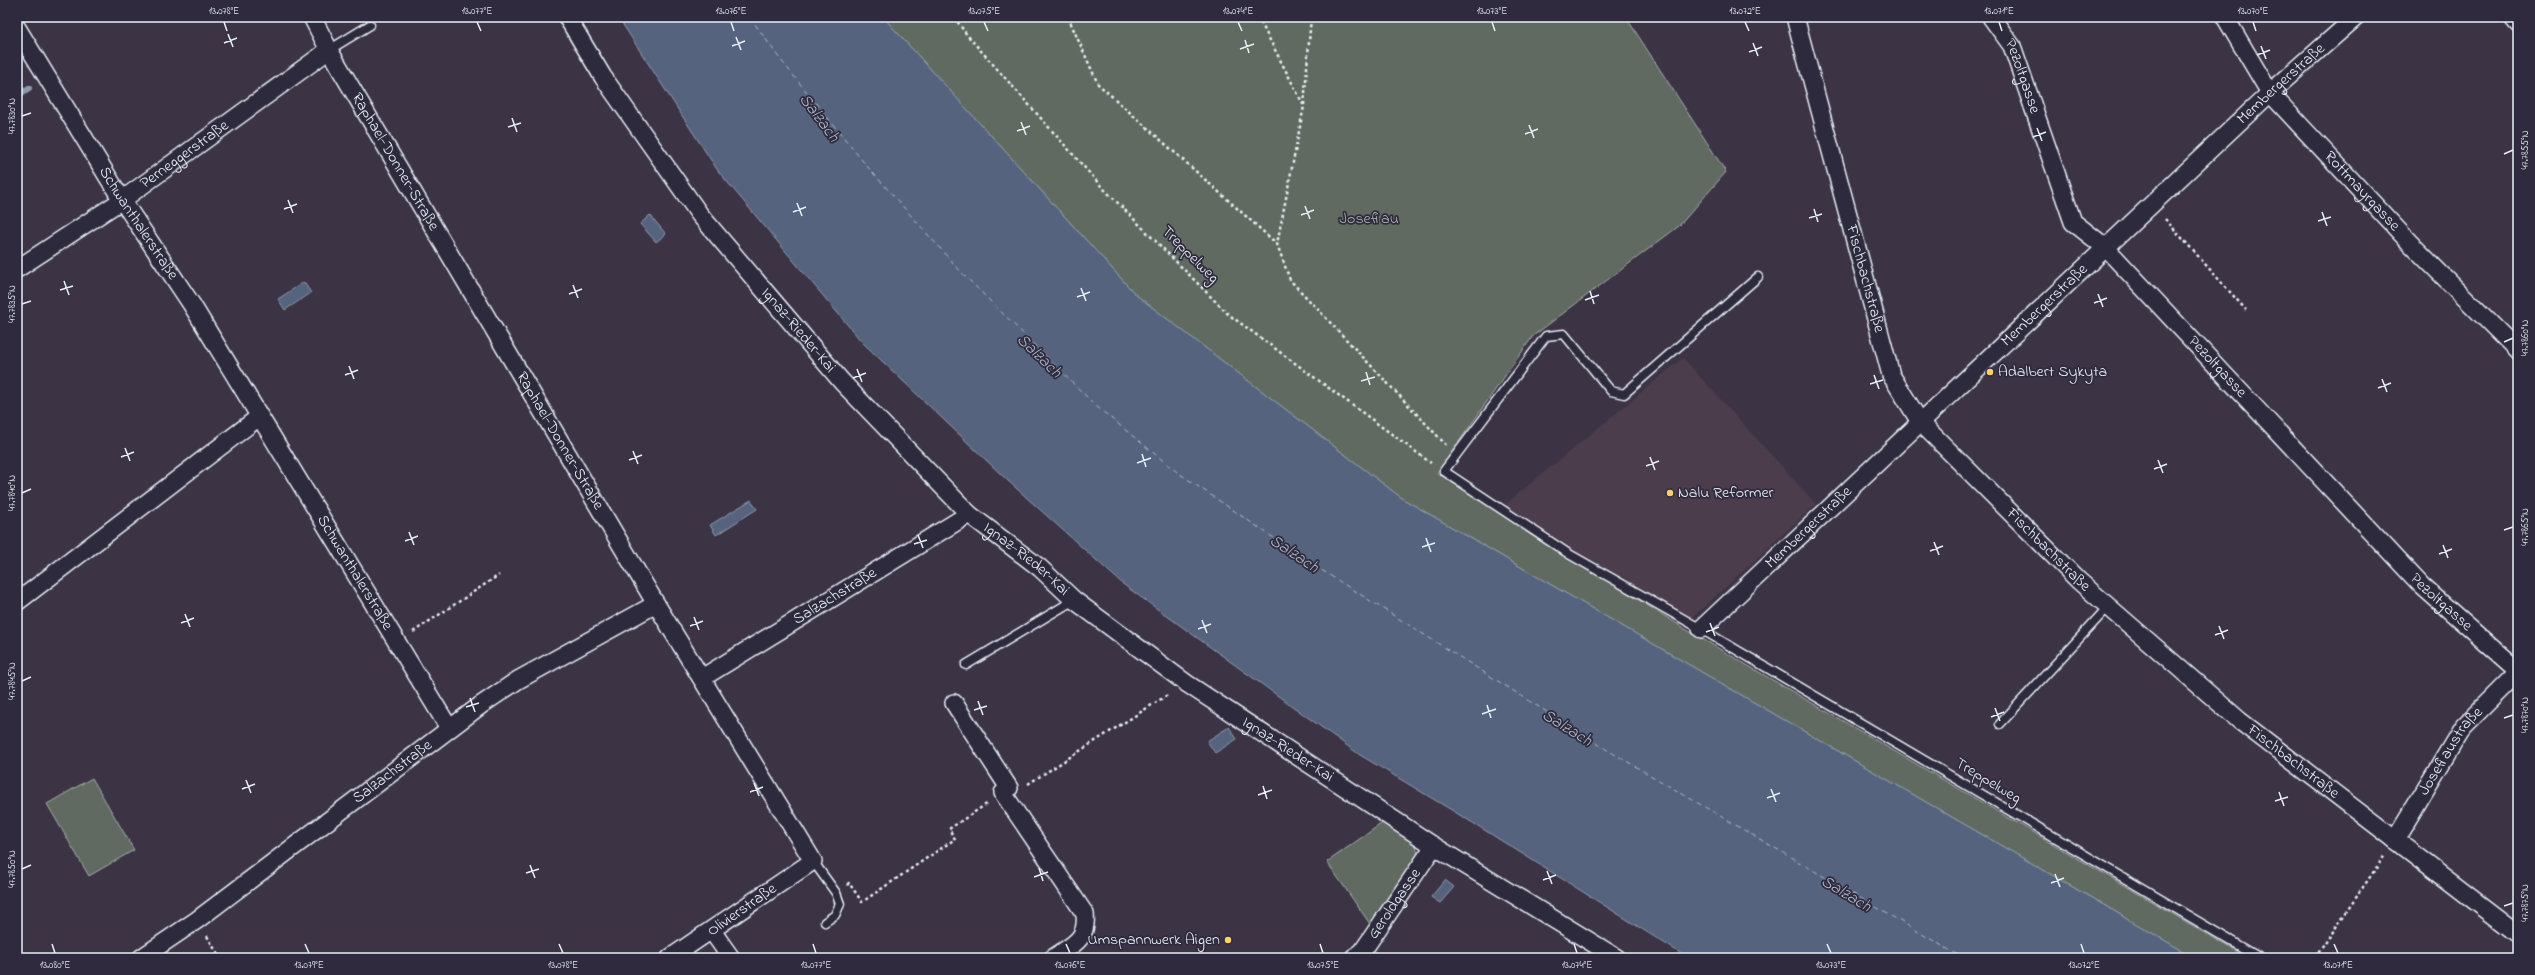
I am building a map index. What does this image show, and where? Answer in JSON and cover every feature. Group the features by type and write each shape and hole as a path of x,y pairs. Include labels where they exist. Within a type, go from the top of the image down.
{"street":[{"name":"Raphael-Donner-Straße","path":"312,17 329,50 656,604 813,861"},
{"name":"Ignaz-Rieder-Kai","path":"567,17 603,77 700,215 842,382 969,514 1040,568 1074,600 1186,683 1434,846 1617,958"},
{"name":"Fischbachstraße","path":"1795,17 1891,375 1920,422 2079,581 2216,701 2518,934"},
{"name":"Pezoltgasse","path":"1991,17 2012,46 2073,222 2105,247 2422,586 2518,671"},
{"name":"Rottmayrgasse","path":"2225,17 2270,92 2410,243 2518,351"},
{"name":"Membergerstraße","path":"1701,629 2151,203 2270,92 2356,17"},
{"path":"2512,17 2518,24"},
{"name":"Schwanthalerstraße","path":"17,28 122,200 192,305 449,728"},
{"name":"Perneggerstraße","path":"17,270 122,200 329,50"},
{"path":"17,602 259,417"},
{"name":"Salzachstraße","path":"702,678 969,514"},
{"name":"Salzachstraße","path":"141,958 197,920 449,728 518,680 656,604"},
{"name":"Josefiaustraße","path":"2395,840 2463,726 2518,671"},
{"path":"954,703 1006,790 1085,914 1086,926 1083,936 1053,958"},
{"name":"Geroldgasse","path":"1353,958 1362,952 1434,846"},
{"name":"Olivierstraße","path":"670,958 712,931 813,861"},
{"path":"712,931 731,958"}],"lane":[{"path":"329,50 370,25"},
{"path":"1444,471 1455,454 1546,336 1564,334 1611,391 1624,394 1758,276"},
{"name":"Treppelweg","path":"1444,471 1569,554 1701,629 2260,958"},
{"path":"966,665 1074,600"},
{"path":"2000,724 2109,606"},
{"path":"813,861 836,892 840,904 838,910 826,922"}],"path":[{"name":"Treppelweg","path":"954,17 967,35 1101,186 1228,314 1426,460 1444,471"},
{"path":"1068,17 1098,84 1277,244 1290,280 1455,454"},
{"path":"1258,17 1304,106"},
{"path":"1277,244 1304,106 1311,17"},
{"path":"2151,203 2246,310"},
{"path":"397,643 499,575"},
{"path":"836,892 850,883 862,902 955,839 949,829 1006,790 1017,791 1186,683"},
{"path":"2315,958 2395,840"},
{"path":"197,920 220,958"}],"shaded area":[{"path":"1683,358 1816,504 1682,627 1496,512"}],"green space":[{"name":"Josefiau","path":"883,17 1626,17 1726,172 1679,226 1533,336 1437,473 1682,627 2248,958 2195,958 1403,499 1136,295"},
{"path":"92,778 134,850 89,876 47,804"},
{"path":"1385,821 1415,841 1418,854 1370,924 1327,862"}],"water":[{"name":"Salzach","path":"618,17 883,17 1136,295 1403,499 2195,958 1688,958 1478,826 1360,755 1124,585 1007,480 862,342 718,171"},
{"path":"650,215 666,234 656,242 640,224"},
{"path":"304,282 311,293 285,310 278,299"},
{"path":"751,500 757,509 716,535 710,525"},
{"path":"1229,727 1237,739 1215,753 1207,741"},
{"path":"1445,880 1454,887 1440,903 1431,897"}],"waterway":[{"path":"17,96 29,88"}],"ferry route":[{"path":"750,17 780,59 866,165 962,273 1096,406 1177,472 1315,566 1609,751 1963,958"}],"place":[{"name":"Adalbert Sykyta","path":"1990,372"},
{"name":"Nalu Reformer","path":"1670,493"},
{"name":"Umspannwerk Aigen","path":"1228,940"}]}
